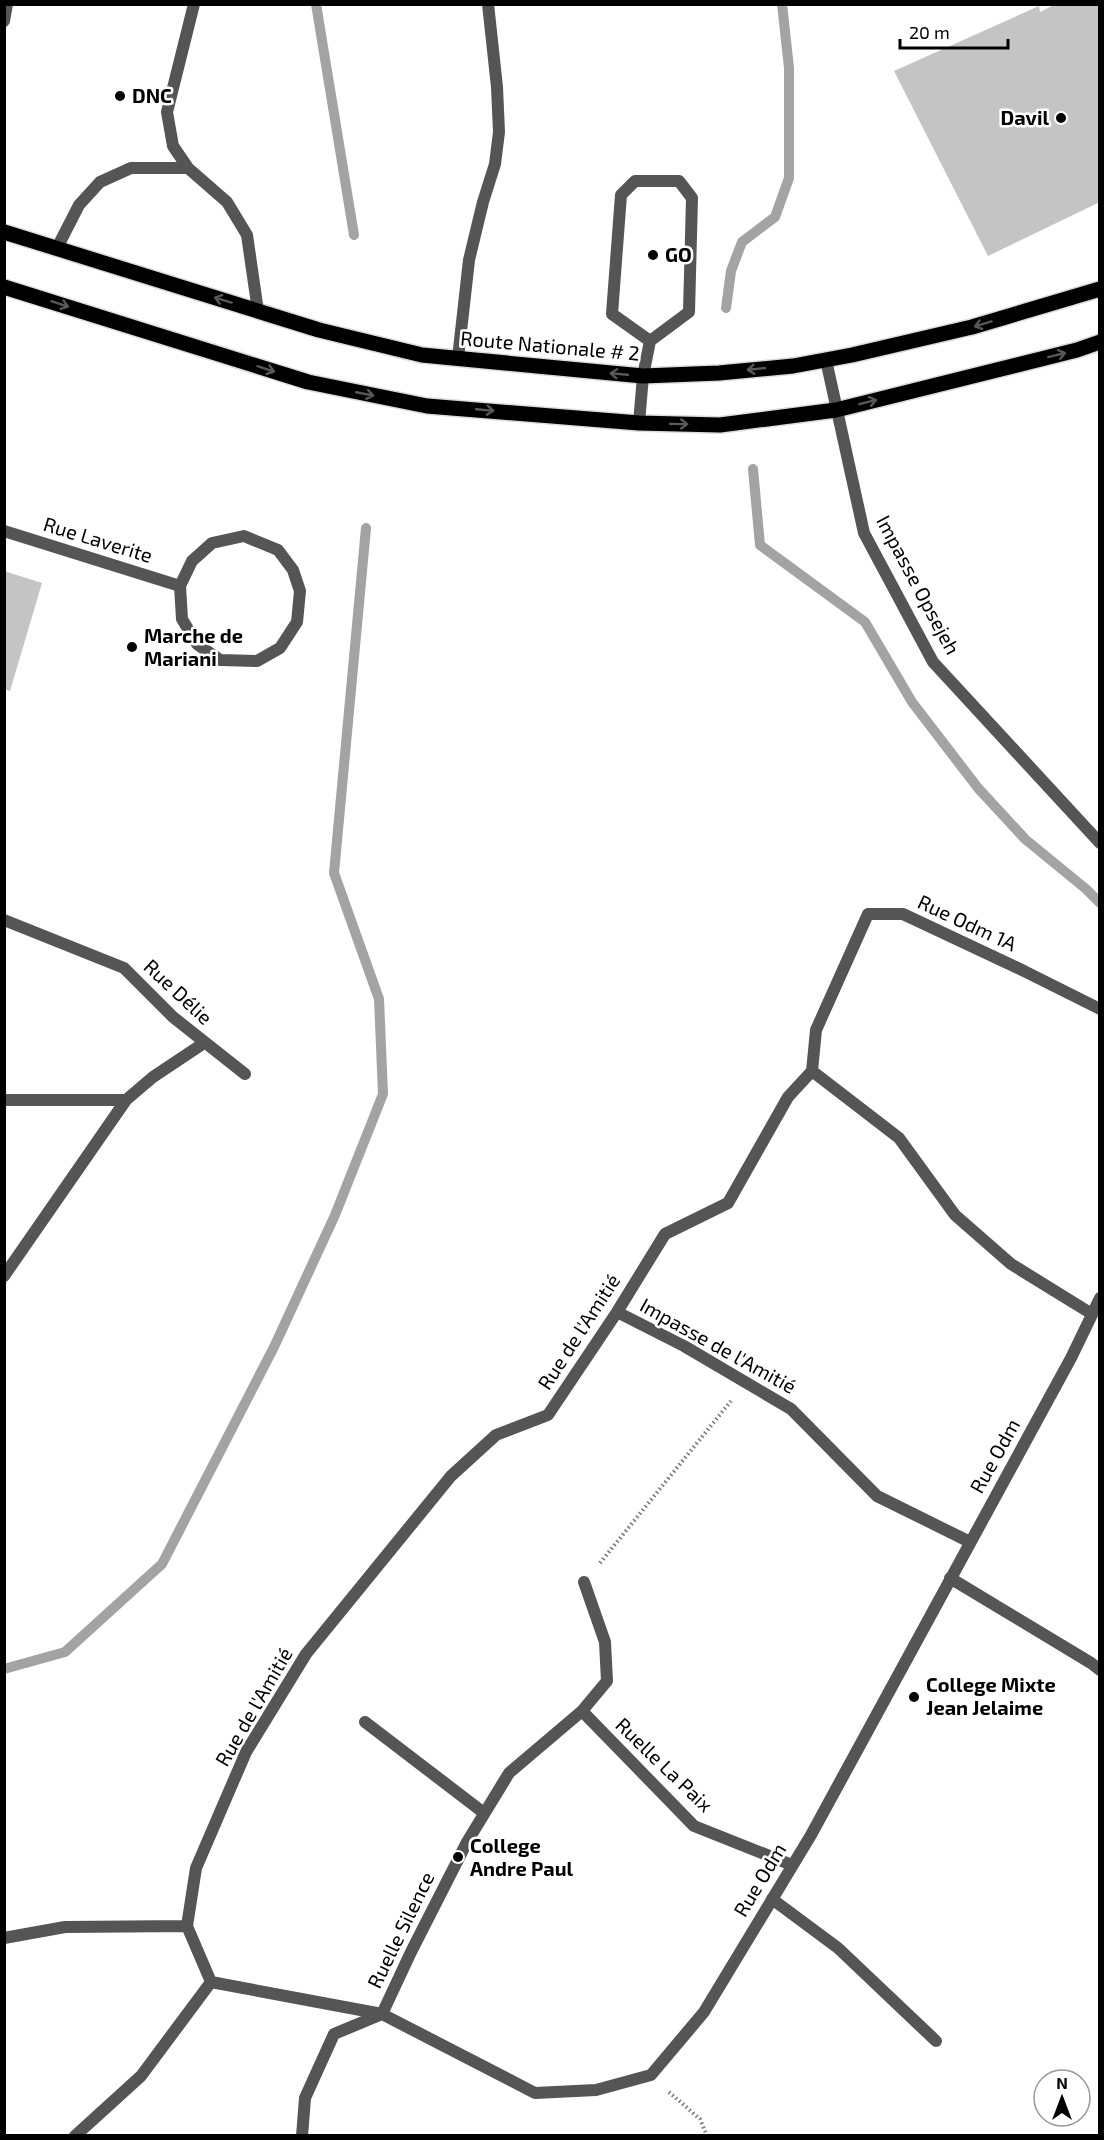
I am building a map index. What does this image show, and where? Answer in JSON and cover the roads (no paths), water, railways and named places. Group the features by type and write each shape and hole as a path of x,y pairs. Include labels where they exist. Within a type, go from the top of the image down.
{"main road":[{"name":"Route Nationale # 2","path":"4,232 319,330 422,355 644,376 719,373 793,366 826,360 972,327 1100,289"},
{"path":"4,287 308,382 427,406 639,423 720,425 836,410 1077,350 1100,342"}],"street":[{"path":"4,21 7,4"},
{"path":"194,4 167,112 173,146 188,168 226,202 247,235 258,311"},
{"path":"458,358 469,260 495,164 499,132 488,4"},
{"path":"57,248 79,205 100,182 131,168 188,168"},
{"path":"639,423 650,341 689,312 692,198 679,182 635,182 621,195 612,314 650,341"},
{"name":"Impasse Opsejeh","path":"826,360 864,533 933,662 1100,843"},
{"name":"Rue Laverite","path":"4,531 180,586"},
{"path":"244,536 278,550 293,570 300,591 297,622 280,648 257,661 220,660 197,644 182,619 180,586 192,561 212,543 244,536"},
{"name":"Rue Odm 1A","path":"812,1071 816,1030 868,915 903,915 1100,1009"},
{"name":"Rue Délie","path":"4,920 124,968 204,1043 153,1077 126,1100 4,1276"},
{"path":"204,1043 245,1074"},
{"path":"812,1071 900,1137 955,1215 1003,1257 1092,1314"},
{"name":"Rue de l'Amitié","path":"187,1926 196,1868 246,1752 306,1653 451,1476 496,1435 548,1415 617,1312 664,1234 728,1203 788,1097 812,1071"},
{"path":"4,1100 126,1100"},
{"name":"Rue Odm","path":"382,2014 535,2093 596,2090 651,2075 704,2012 792,1865 1071,1358 1100,1298"},
{"name":"Impasse de l'Amitié","path":"617,1312 684,1346 790,1409 877,1496 970,1542"},
{"path":"950,1578 1100,1670"},
{"name":"Ruelle Silence","path":"211,1982 382,2014 467,1842 509,1773 582,1711 607,1681 605,1642 584,1582"},
{"name":"Ruelle La Paix","path":"582,1711 694,1826 792,1865"},
{"path":"364,1722 484,1813"},
{"path":"772,1899 838,1948 936,2041"},
{"path":"4,1938 64,1927 187,1926 211,1982 141,2076 75,2136"},
{"path":"302,2136 305,2098 334,2034 382,2014"}],"waterway":[{"path":"316,4 354,235"},
{"path":"726,308 731,271 742,242 775,217 789,178 789,68 782,4"},
{"path":"753,469 760,545 865,622 912,702 978,788 1025,839 1100,903"},
{"path":"4,1669 65,1652 162,1564 274,1347 335,1215 383,1094 379,999 334,873 366,528"}],"place":[{"name":"DNC","path":"120,96"},
{"name":"Davil","path":"1061,118"},
{"name":"GO","path":"653,255"},
{"name":"Marche de Mariani","path":"132,647"},
{"name":"College Mixte Jean Jelaime","path":"914,1697"},
{"name":"College Andre Paul","path":"458,1857"}]}
